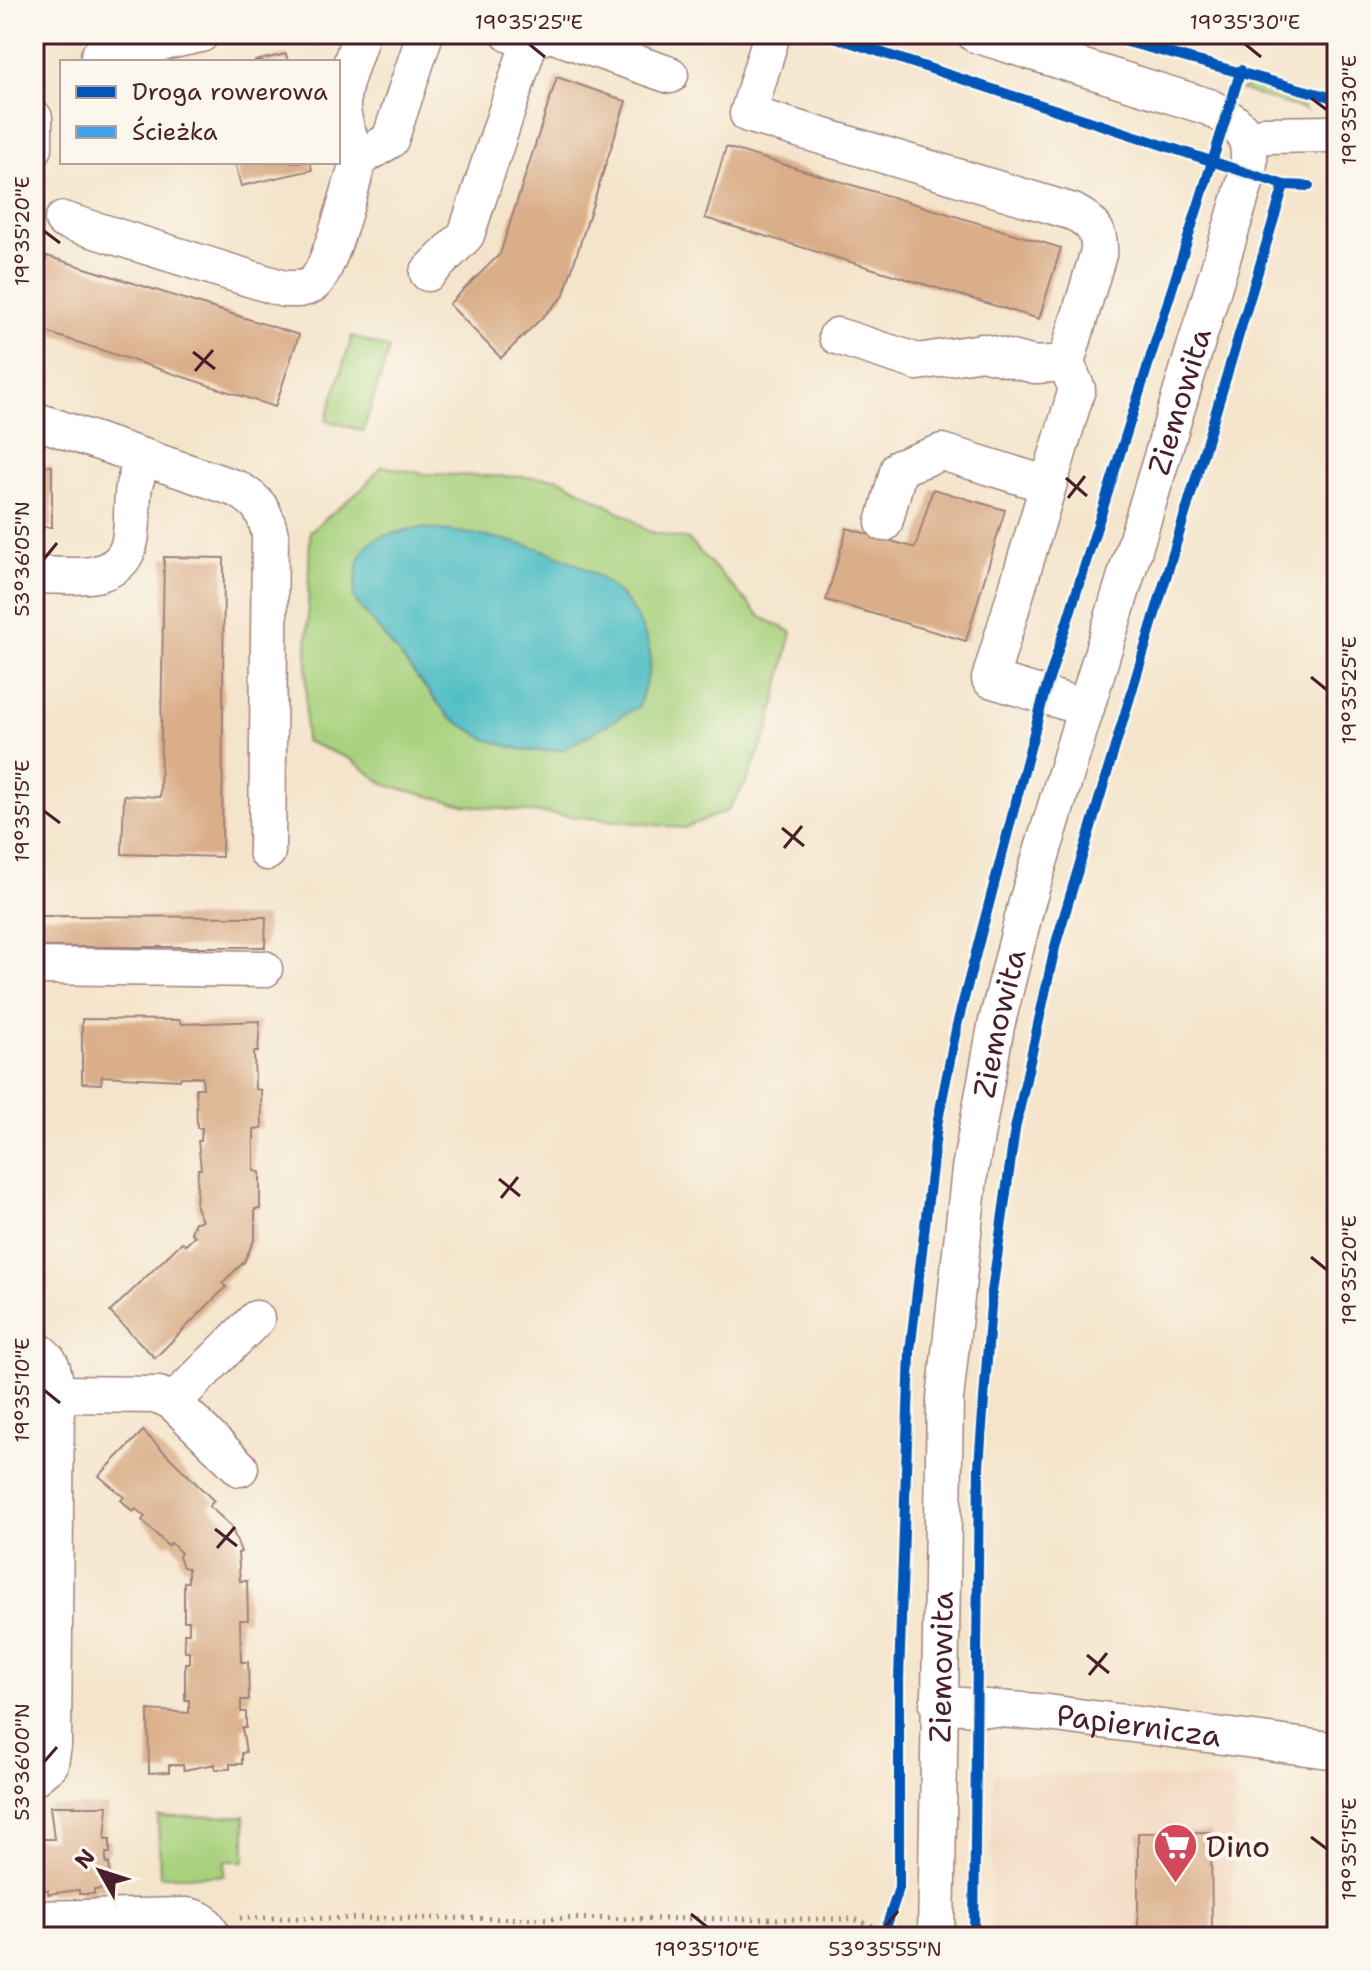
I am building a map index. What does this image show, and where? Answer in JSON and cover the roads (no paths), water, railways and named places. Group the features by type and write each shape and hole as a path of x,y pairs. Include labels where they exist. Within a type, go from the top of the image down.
{"street":[{"path":"99,56 201,34"},
{"path":"340,101 361,34"},
{"path":"63,220 284,289 300,290 314,283 326,264 359,159 390,140 425,34"},
{"path":"428,273 466,235 520,37 551,34 670,75"},
{"path":"772,34 748,114 1073,212 1095,227 1100,238 1099,251 1066,363 1077,389 990,679 1086,708"},
{"path":"975,34 1209,107 1238,123 1250,141 1265,135 1331,134"},
{"path":"340,108 345,131 359,159"},
{"path":"34,118 34,148"},
{"name":"Ziemowita","path":"936,1937 945,1399 970,1169 996,1026 1024,916 1248,173 1250,141"},
{"path":"837,336 918,362 982,352 1035,365 1066,363"},
{"path":"34,420 237,489 254,498 265,512 270,535 267,852"},
{"path":"884,523 899,468 942,452 1048,485"},
{"path":"34,575 94,575 111,569 126,556 133,539 134,486 144,457"},
{"path":"34,966 264,969"},
{"path":"173,1402 256,1319"},
{"path":"34,1349 45,1354 54,1368 56,1394 53,1745 50,1764 34,1777"},
{"path":"56,1394 159,1395 173,1402 240,1468"},
{"name":"Papiernicza","path":"938,1704 1048,1713 1337,1751"},
{"path":"34,1919 187,1916 199,1918 209,1928 221,1928"}],"water":[{"path":"419,528 488,536 524,544 590,571 617,592 638,619 650,653 649,672 639,706 562,750 525,751 486,739 449,717 354,599 358,565 367,546 386,535"}],"place":[{"name":"Dino","path":"1175,1885"}]}
